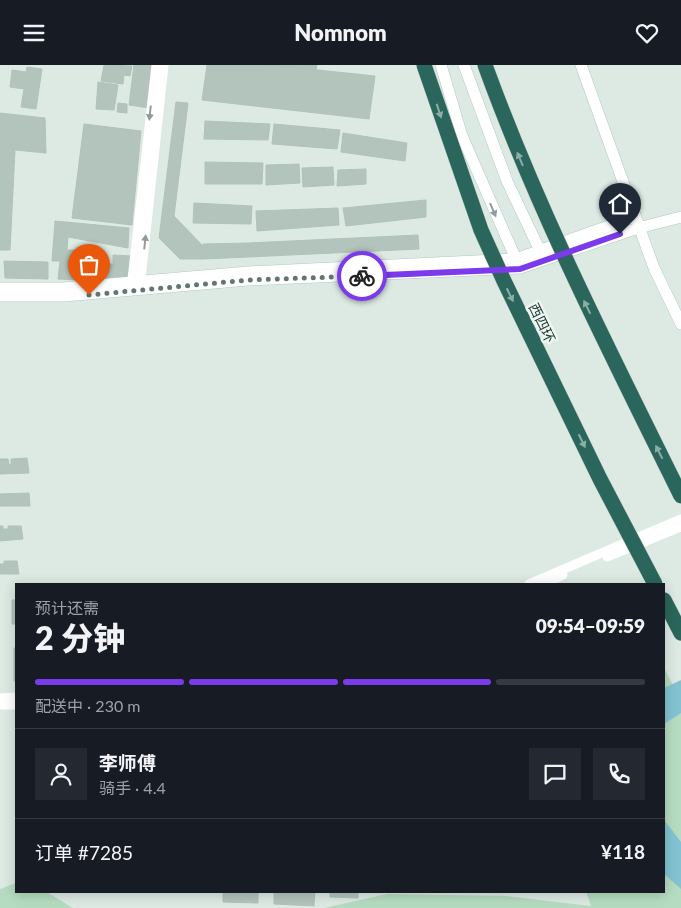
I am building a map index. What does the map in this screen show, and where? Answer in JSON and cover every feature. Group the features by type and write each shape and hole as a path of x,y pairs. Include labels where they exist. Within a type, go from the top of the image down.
{"highway":[{"name":"西四环","path":"424,65 448,140 481,229 500,273 600,479 654,583"},
{"path":"485,65 514,145 568,269 681,496"},
{"path":"665,602 681,633"}],"street":[{"path":"135,287 156,65"},
{"path":"135,287 164,65"},
{"path":"441,65 462,136 518,264"},
{"path":"464,65 507,181 542,254"},
{"path":"581,65 636,223 654,268 681,324"},
{"path":"0,289 135,287 518,264 542,254 636,223 681,217"},
{"path":"0,297 64,297 135,287"},
{"path":"531,583 681,519"},
{"path":"548,583 574,570 681,527"},
{"path":"0,698 15,697"},
{"path":"0,705 15,705"}],"green space":[{"path":"665,670 681,700 681,908 324,908 387,894 506,896 591,906 587,893 665,893"},
{"path":"15,883 15,893 48,893 73,908 0,908 0,889"}],"water":[{"path":"681,680 681,713 665,723 665,688"},
{"path":"665,821 681,842 681,889 665,875"}],"building":[{"path":"104,65 132,66 130,76 124,75 123,84 101,81"},
{"path":"134,65 154,65 149,108 129,105"},
{"path":"207,65 271,65 375,76 369,119 202,100"},
{"path":"271,65 317,65 316,70"},
{"path":"27,67 42,69 36,109 21,107 24,89 10,87 12,70 26,72"},
{"path":"98,82 118,85 114,110 96,109"},
{"path":"176,102 188,103 174,216 203,246 203,259 180,259 159,238"},
{"path":"118,103 127,104 127,113 117,112"},
{"path":"0,113 45,118 46,153 15,150 10,250 0,250"},
{"path":"205,121 270,124 268,140 204,139"},
{"path":"84,124 141,131 132,225 72,218"},
{"path":"274,124 340,130 337,149 272,144"},
{"path":"343,133 407,143 405,161 341,152"},
{"path":"205,162 263,163 262,184 205,184"},
{"path":"299,164 300,183 266,185 266,165"},
{"path":"333,167 334,185 303,187 302,168"},
{"path":"366,169 366,184 337,186 338,170"},
{"path":"426,200 426,217 346,226 343,208"},
{"path":"194,203 252,206 251,224 193,223"},
{"path":"338,208 339,225 257,231 256,211"},
{"path":"55,221 129,228 128,248 68,237 67,250 77,250 74,262 109,264 109,281 58,279 60,261 52,261"},
{"path":"418,235 419,249 248,257 248,243"},
{"path":"248,243 248,257 203,259 203,244"},
{"path":"113,255 131,256 131,274 123,281 109,281 109,264 113,264"},
{"path":"4,261 48,262 48,279 5,278"},
{"path":"27,458 29,473 0,474 0,459 8,459 9,465 11,465 11,459"},
{"path":"29,493 30,506 0,506 0,494"},
{"path":"0,526 3,526 3,529 8,529 8,526 21,526 23,539 0,541"},
{"path":"4,561 17,561 19,574 0,574 0,564 4,564"},
{"path":"12,600 15,600 15,624 12,624"},
{"path":"14,648 15,648 15,681"},
{"path":"223,893 258,893 258,903 223,902"},
{"path":"274,893 315,893 314,906 274,904"},
{"path":"330,893 358,893 358,898 330,897"}],"way so far":[{"path":"89,295 248,280 362,276"}],"route":[{"path":"362,276 520,269 544,259 620,234"}]}
